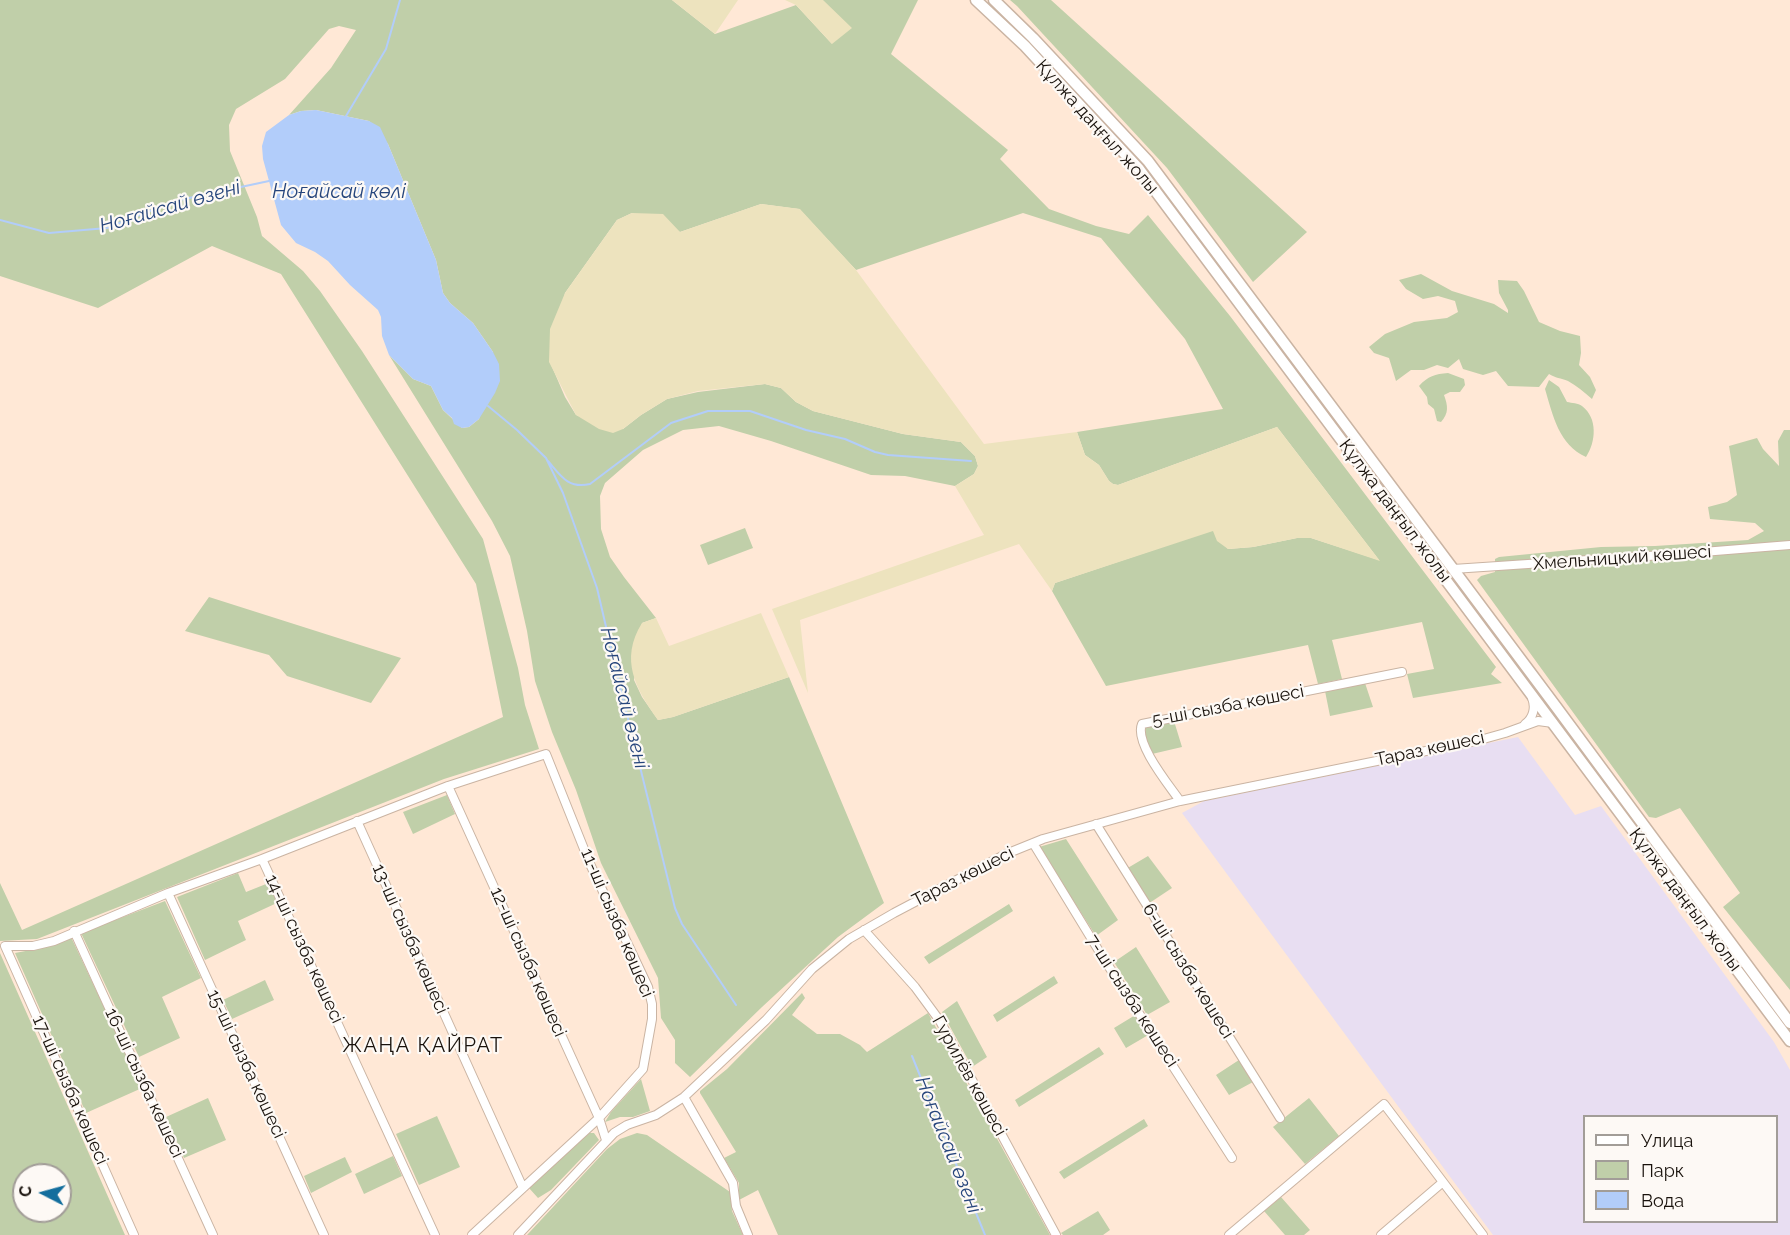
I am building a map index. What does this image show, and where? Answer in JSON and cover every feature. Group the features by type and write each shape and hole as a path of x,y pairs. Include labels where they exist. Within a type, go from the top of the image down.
{"main road":[{"name":"Құлжа даңғыл жолы","path":"976,0 1025,46 1139,169 1790,1041"},
{"name":"Құлжа даңғыл жолы","path":"994,0 1033,38 1148,161 1790,1023"}],"street":[{"name":"Хмельницкий көшесі","path":"1454,569 1790,545"},
{"name":"5-ші сызба көшесі","path":"1180,801 1147,751 1140,730 1142,724 1402,672"},
{"path":"1519,727 1528,721 1534,709 1529,690"},
{"name":"Тараз көшесі","path":"518,1235 606,1140 620,1129 656,1115 684,1097 766,1020 812,969 840,946 864,930 986,864 1033,843 1180,801 1480,740 1538,721 1553,723"},
{"name":"11-ші сызба көшесі","path":"448,786 546,754 591,864 648,987 652,1004 652,1019 643,1069 599,1118 472,1235"},
{"path":"74,931 448,786"},
{"name":"12-ші сызба көшесі","path":"448,786 599,1118 606,1140"},
{"name":"13-ші сызба көшесі","path":"357,822 523,1188"},
{"name":"6-ші сызба көшесі","path":"1096,824 1280,1118"},
{"name":"7-ші сызба көшесі","path":"1033,843 1102,956 1232,1158"},
{"name":"14-ші сызба көшесі","path":"262,859 435,1235"},
{"name":"15-ші сызба көшесі","path":"168,893 324,1235"},
{"name":"Гурилёв көшесі","path":"864,930 915,987 940,1021 1056,1235"},
{"name":"17-ші сызба көшесі","path":"74,931 54,941 33,946 5,946 134,1235"},
{"name":"16-ші сызба көшесі","path":"74,931 213,1235"},
{"path":"684,1097 733,1183 736,1206 748,1235"},
{"path":"1228,1235 1384,1104 1483,1235"},
{"path":"1381,1235 1443,1182"}],"shaded area":[{"path":"1518,737 1575,815 1601,806 1774,1042 1790,1070 1790,1235 1493,1235 1182,813 1204,801"}],"green space":[{"path":"0,0 672,0 715,34 796,5 832,44 821,0 918,0 891,54 1008,150 1000,159 1049,209 1096,226 1129,234 1148,215 1230,316 1496,667 1491,674 1502,683 1413,698 1407,674 1434,669 1422,622 1332,640 1342,679 1318,684 1308,645 1106,686 1052,591 1055,583 1213,530 1228,549 1253,547 1297,538 1311,538 1379,560 1277,427 1118,485 1109,481 1099,465 1085,455 1077,432 1223,409 1185,339 1101,238 1023,213 856,270 799,209 761,204 680,232 632,213 617,220 565,293 550,362 565,397 576,415 623,429 667,399 698,392 765,384 781,388 796,402 813,411 903,434 961,442 975,456 978,466 974,474 955,486 905,476 871,475 719,426 683,430 643,450 605,483 600,496 601,529 610,557 656,618 642,623 634,680 642,697 658,720 673,717 789,677 884,903 838,937 690,1077 675,1063 675,1040 661,1018 658,978 601,863 576,790 552,732 535,681 527,631 510,556 492,521 389,355 413,379 431,386 443,410 462,428 469,427 479,419 493,352 473,323 450,303 443,293 436,260 388,144 369,121 316,110 289,115 331,68 356,30 339,26 329,29 285,79 236,109 229,125 230,151 257,217 262,236 303,271 320,291 362,351 483,539 518,668 525,705 539,749 444,779 37,939 0,941 0,883 22,930 503,717 476,584 281,274 212,246 98,308 0,276"},
{"path":"1010,0 1051,0 1307,232 1253,282 1167,168"},
{"path":"1421,274 1452,291 1494,304 1508,313 1499,293 1498,280 1517,281 1539,322 1580,336 1579,365 1590,377 1596,390 1592,399 1568,381 1549,374 1539,387 1508,386 1496,371 1483,375 1463,369 1459,359 1448,368 1437,365 1424,370 1411,370 1396,381 1389,358 1374,353 1369,347 1385,334 1414,322 1447,318 1458,312 1455,301 1438,296 1423,299 1406,289 1399,280"},
{"path":"1448,373 1464,379 1465,385 1460,392 1450,392 1444,395 1447,409 1441,422 1437,421 1434,409 1428,404 1427,397 1419,386 1432,376"},
{"path":"1549,380 1559,387 1567,402 1582,406 1591,417 1594,430 1592,444 1586,457 1569,445 1558,429 1545,389"},
{"path":"1784,430 1790,430 1790,990 1723,907 1740,893 1680,808 1656,818 1649,817 1477,580 1481,576 1495,572 1495,559 1499,557 1601,547 1748,540 1764,531 1755,523 1710,519 1708,507 1727,502 1737,495 1729,446 1757,438 1763,449 1779,466 1778,441"},
{"path":"745,528 753,548 708,565 700,545"},
{"path":"209,597 401,658 371,703 287,676 269,655 185,631"},
{"path":"1365,683 1373,707 1330,716 1325,691"},
{"path":"1174,721 1182,747 1152,754 1146,738 1146,728"},
{"path":"447,795 455,814 413,834 403,812"},
{"path":"1066,839 1118,920 1096,936 1039,847"},
{"path":"1148,856 1172,888 1148,904 1126,869"},
{"path":"238,873 246,892 271,882 279,902 238,921 246,940 205,960 177,897"},
{"path":"165,901 201,978 162,997 180,1038 139,1057 81,933"},
{"path":"1009,904 1013,911 929,964 924,957"},
{"path":"71,937 142,1088 86,1113 15,953 52,946"},
{"path":"1136,947 1170,1002 1147,1015 1114,962"},
{"path":"0,953 125,1235 0,1235"},
{"path":"1054,976 1058,983 997,1022 993,1015"},
{"path":"265,980 274,1000 232,1019 223,1000"},
{"path":"802,993 805,998 792,1015 817,1034 840,1034 860,1045 867,1052 928,1013 1050,1235 778,1235 758,1190 739,1200 739,1183 724,1158 736,1152 700,1091 727,1069"},
{"path":"957,1001 987,1057 972,1067 942,1012"},
{"path":"1137,1014 1150,1034 1126,1048 1114,1028"},
{"path":"1099,1047 1104,1054 1019,1107 1015,1100"},
{"path":"1239,1060 1253,1082 1229,1095 1216,1075"},
{"path":"641,1079 650,1111 605,1122 611,1112"},
{"path":"208,1098 226,1140 184,1158 166,1117"},
{"path":"1309,1098 1339,1136 1305,1164 1273,1127"},
{"path":"437,1116 460,1167 419,1185 396,1134"},
{"path":"1144,1119 1148,1126 1064,1179 1059,1172"},
{"path":"588,1133 594,1133 599,1140 551,1190 538,1198 529,1188"},
{"path":"637,1133 647,1135 730,1192 732,1211 743,1235 527,1235 607,1149 620,1139"},
{"path":"393,1156 402,1176 364,1194 355,1174"},
{"path":"345,1157 352,1172 311,1193 304,1176"},
{"path":"1281,1197 1310,1230 1304,1235 1285,1235 1264,1211"},
{"path":"1098,1211 1110,1230 1103,1235 1063,1235 1061,1233"}],"sand":[{"path":"672,0 738,0 715,34"},
{"path":"785,0 823,0 852,28 832,44 796,5"},
{"path":"761,204 800,209 856,270 984,444 1077,432 1085,455 1099,465 1109,481 1118,485 1277,427 1380,561 1311,538 1297,538 1253,547 1228,549 1217,541 1213,531 1055,583 1052,591 1019,544 800,620 808,693 772,609 984,535 955,486 974,474 978,466 975,456 961,442 903,434 813,411 796,402 781,388 765,384 698,391 667,399 623,429 613,433 599,429 576,415 549,362 550,329 565,293 617,220 632,213 663,214 680,232"},
{"path":"761,613 789,677 673,717 658,720 637,685 631,662 635,637 642,623 656,618 669,646"}],"water":[{"name":"Ноғайсай көлі","path":"316,110 369,121 380,127 436,260 443,293 450,303 473,323 499,364 500,381 495,393 479,419 469,427 462,428 454,424 452,418 443,410 431,386 413,379 389,355 382,336 381,317 378,310 328,261 296,243 281,225 263,159 262,146 266,132 289,115"}],"waterway":[{"path":"346,116 386,49 400,0"},
{"name":"Ноғайсай өзені","path":"0,220 49,233 107,228 175,201 269,181"},
{"name":"Ноғайсай өзені","path":"488,406 546,458 563,493 597,588 675,908 682,924 736,1005"},
{"path":"548,461 570,483 590,484 671,423 708,411 750,411 806,430 845,439 888,455 971,461"},
{"name":"Ноғайсай өзені","path":"912,1056 985,1235"}],"district":[{"name":"ЖАҢА ҚАЙРАТ","path":"423,1046"}]}
